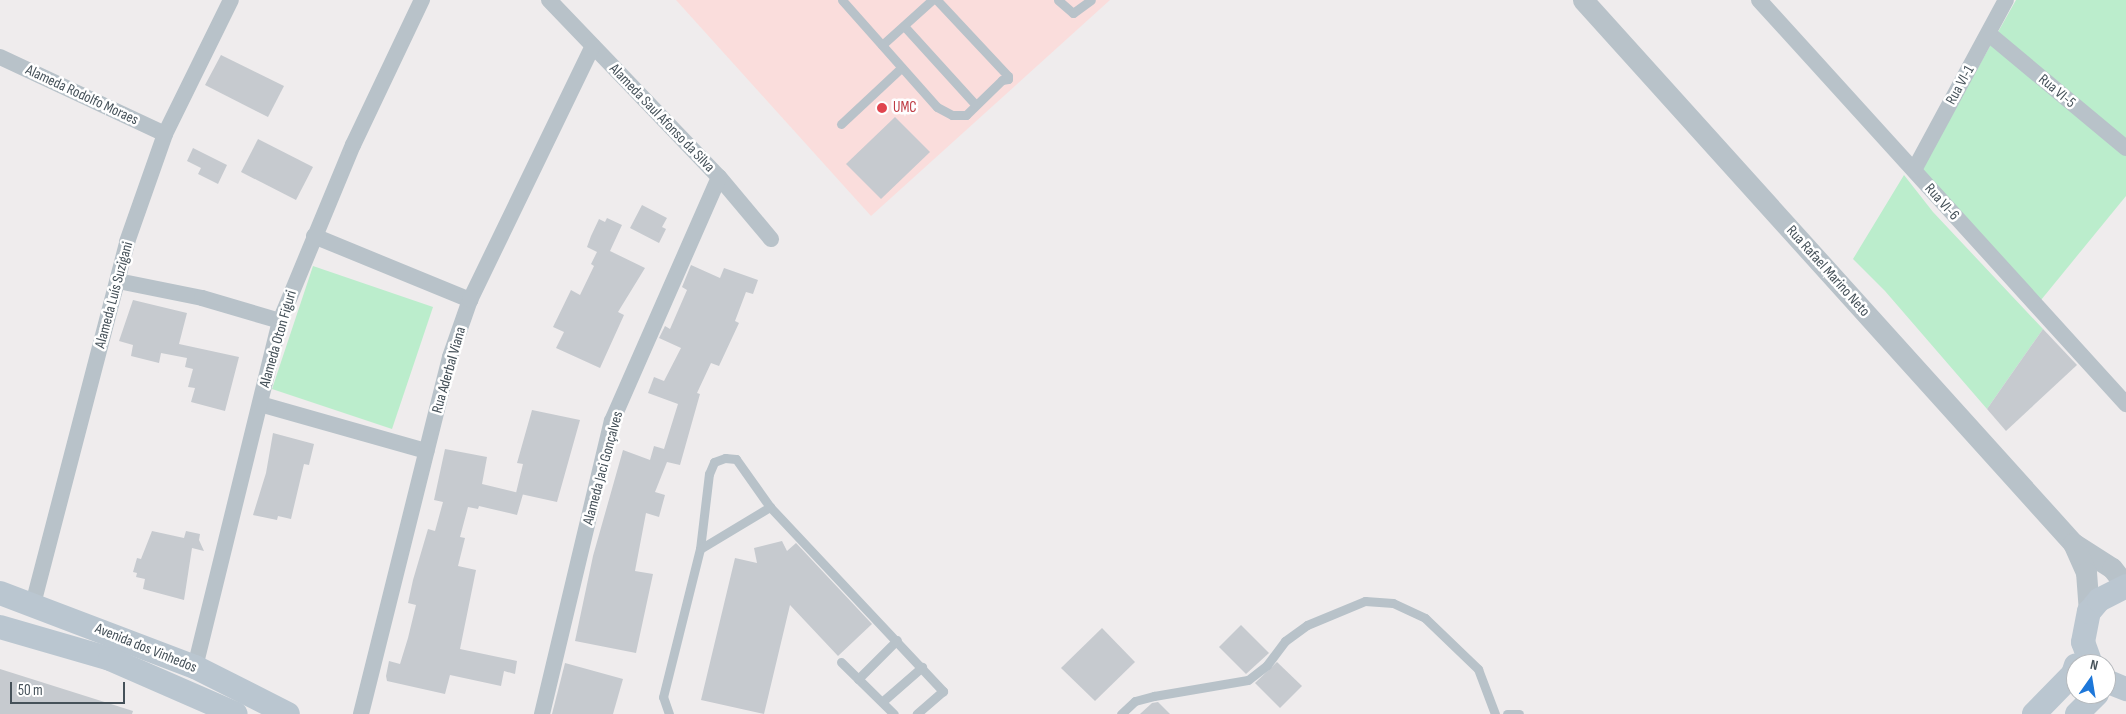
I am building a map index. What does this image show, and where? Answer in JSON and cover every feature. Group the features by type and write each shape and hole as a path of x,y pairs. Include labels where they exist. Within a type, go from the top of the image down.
{"main road":[{"path":"2082,654 2089,612 2099,600 2126,586"},
{"name":"Avenida dos Vinhedos","path":"0,594 33,604 195,667 288,714"},
{"name":"Avenida dos Vinhedos","path":"0,627 110,659 236,714"},
{"path":"2034,714 2066,681"},
{"path":"2077,714 2087,704"}],"street":[{"name":"Alameda Luís Suzigani","path":"33,604 127,242 165,134 231,0"},
{"name":"Alameda Oton Figuri","path":"195,667 280,322 314,236 422,0"},
{"name":"Alameda Saul Afonso da Silva","path":"549,0 719,177 770,239"},
{"name":"Rua Rafael Marino Neto","path":"1583,0 2073,543 2112,568 2126,586"},
{"name":"Rua VI-6","path":"1759,0 2126,404"},
{"name":"Rua VI-1","path":"1914,170 2006,0"},
{"name":"Rua VI-5","path":"1989,34 2126,148"},
{"name":"Rua Aderbal Viana","path":"361,714 450,357 470,300 593,46"},
{"name":"Alameda Rodolfo Moraes","path":"0,57 165,134"},
{"name":"Alameda Jaci Gonçalves","path":"542,714 612,421 719,177"},
{"path":"314,236 470,300"},
{"path":"118,281 202,298 280,322"},
{"path":"260,404 426,451"},
{"name":"Rua Rafael Marino Neto","path":"2073,543 2086,572 2089,612"}],"lane":[{"path":"842,0 937,107 952,115 966,114 1002,80 1008,79 1008,76 937,0"},
{"path":"882,45 932,0"},
{"path":"1058,0 1073,12 1091,0"},
{"path":"904,26 975,104"},
{"path":"841,124 901,68"},
{"path":"669,714 663,697 700,549 709,474 714,462 725,458 736,459 770,507 943,691 917,714"},
{"path":"700,549 770,507"},
{"path":"1121,714 1135,702 1154,696 1248,680 1267,665 1285,641 1307,625 1365,601 1393,603 1425,618 1478,669 1494,714"},
{"path":"858,679 896,640"},
{"path":"841,662 883,701 894,714"},
{"path":"883,701 922,667"},
{"path":"1507,714 1519,714"}],"shaded area":[{"name":"UMC","path":"676,0 1110,0 871,216"}],"green space":[{"path":"2016,0 2126,0 2126,196 2041,300 1921,169"},
{"path":"1904,175 1933,212 2043,329 1987,409 1885,291 1853,259"},
{"path":"313,266 433,307 392,429 272,389"}],"building":[{"path":"221,55 284,86 268,117 205,85"},
{"path":"895,117 930,152 881,199 846,164"},
{"path":"258,139 313,167 296,200 241,172"},
{"path":"193,148 227,165 218,184 198,174 201,168 187,161"},
{"path":"642,205 667,218 662,227 666,229 659,243 630,228"},
{"path":"607,218 622,225 610,251 645,268 618,312 624,315 600,368 556,348 564,332 553,327 571,290 580,295 594,266 591,264 597,252 587,247 599,219 605,222"},
{"path":"691,265 720,278 724,268 758,280 753,294 746,292 735,321 739,323 719,366 711,363 697,393 700,394 680,465 667,462 655,492 665,495 659,517 646,513 635,571 653,574 636,653 575,641 593,556 623,450 650,460 654,446 664,449 678,404 648,393 654,377 664,381 681,348 659,338 665,326 670,329 687,290 682,287"},
{"path":"133,300 187,313 179,344 239,357 225,411 191,402 195,388 188,387 193,369 185,367 187,358 161,353 159,363 131,356 133,345 119,341"},
{"path":"2043,329 2077,365 2006,431 1987,409"},
{"path":"532,410 580,420 557,502 516,493 523,464 517,463"},
{"path":"273,433 314,444 309,465 304,464 291,519 278,516 277,520 253,515 266,473"},
{"path":"445,449 487,457 482,484 523,494 517,515 479,506 478,509 468,507 460,537 465,538 458,566 476,570 460,649 517,661 515,674 504,671 501,686 450,675 445,694 387,681 386,676 389,661 400,664 408,638 416,605 408,603 413,580 428,529 435,531 443,502 434,500"},
{"path":"152,531 184,538 186,531 200,534 199,540 204,551 192,548 184,600 143,589 145,579 136,577 137,573 133,572 137,558 141,559"},
{"path":"782,541 787,551 796,543 872,624 838,656 790,605 764,714 701,700 735,558 757,563 754,548"},
{"path":"1241,625 1269,653 1246,674 1219,647"},
{"path":"1102,628 1135,662 1095,701 1061,668"},
{"path":"1277,662 1302,686 1280,708 1255,683"},
{"path":"565,663 623,679 613,714 552,714"},
{"path":"0,669 133,711 132,714 0,714"},
{"path":"1158,702 1170,714 1140,714 1152,703"}],"place":[{"name":"UMC","path":"882,108"}]}
